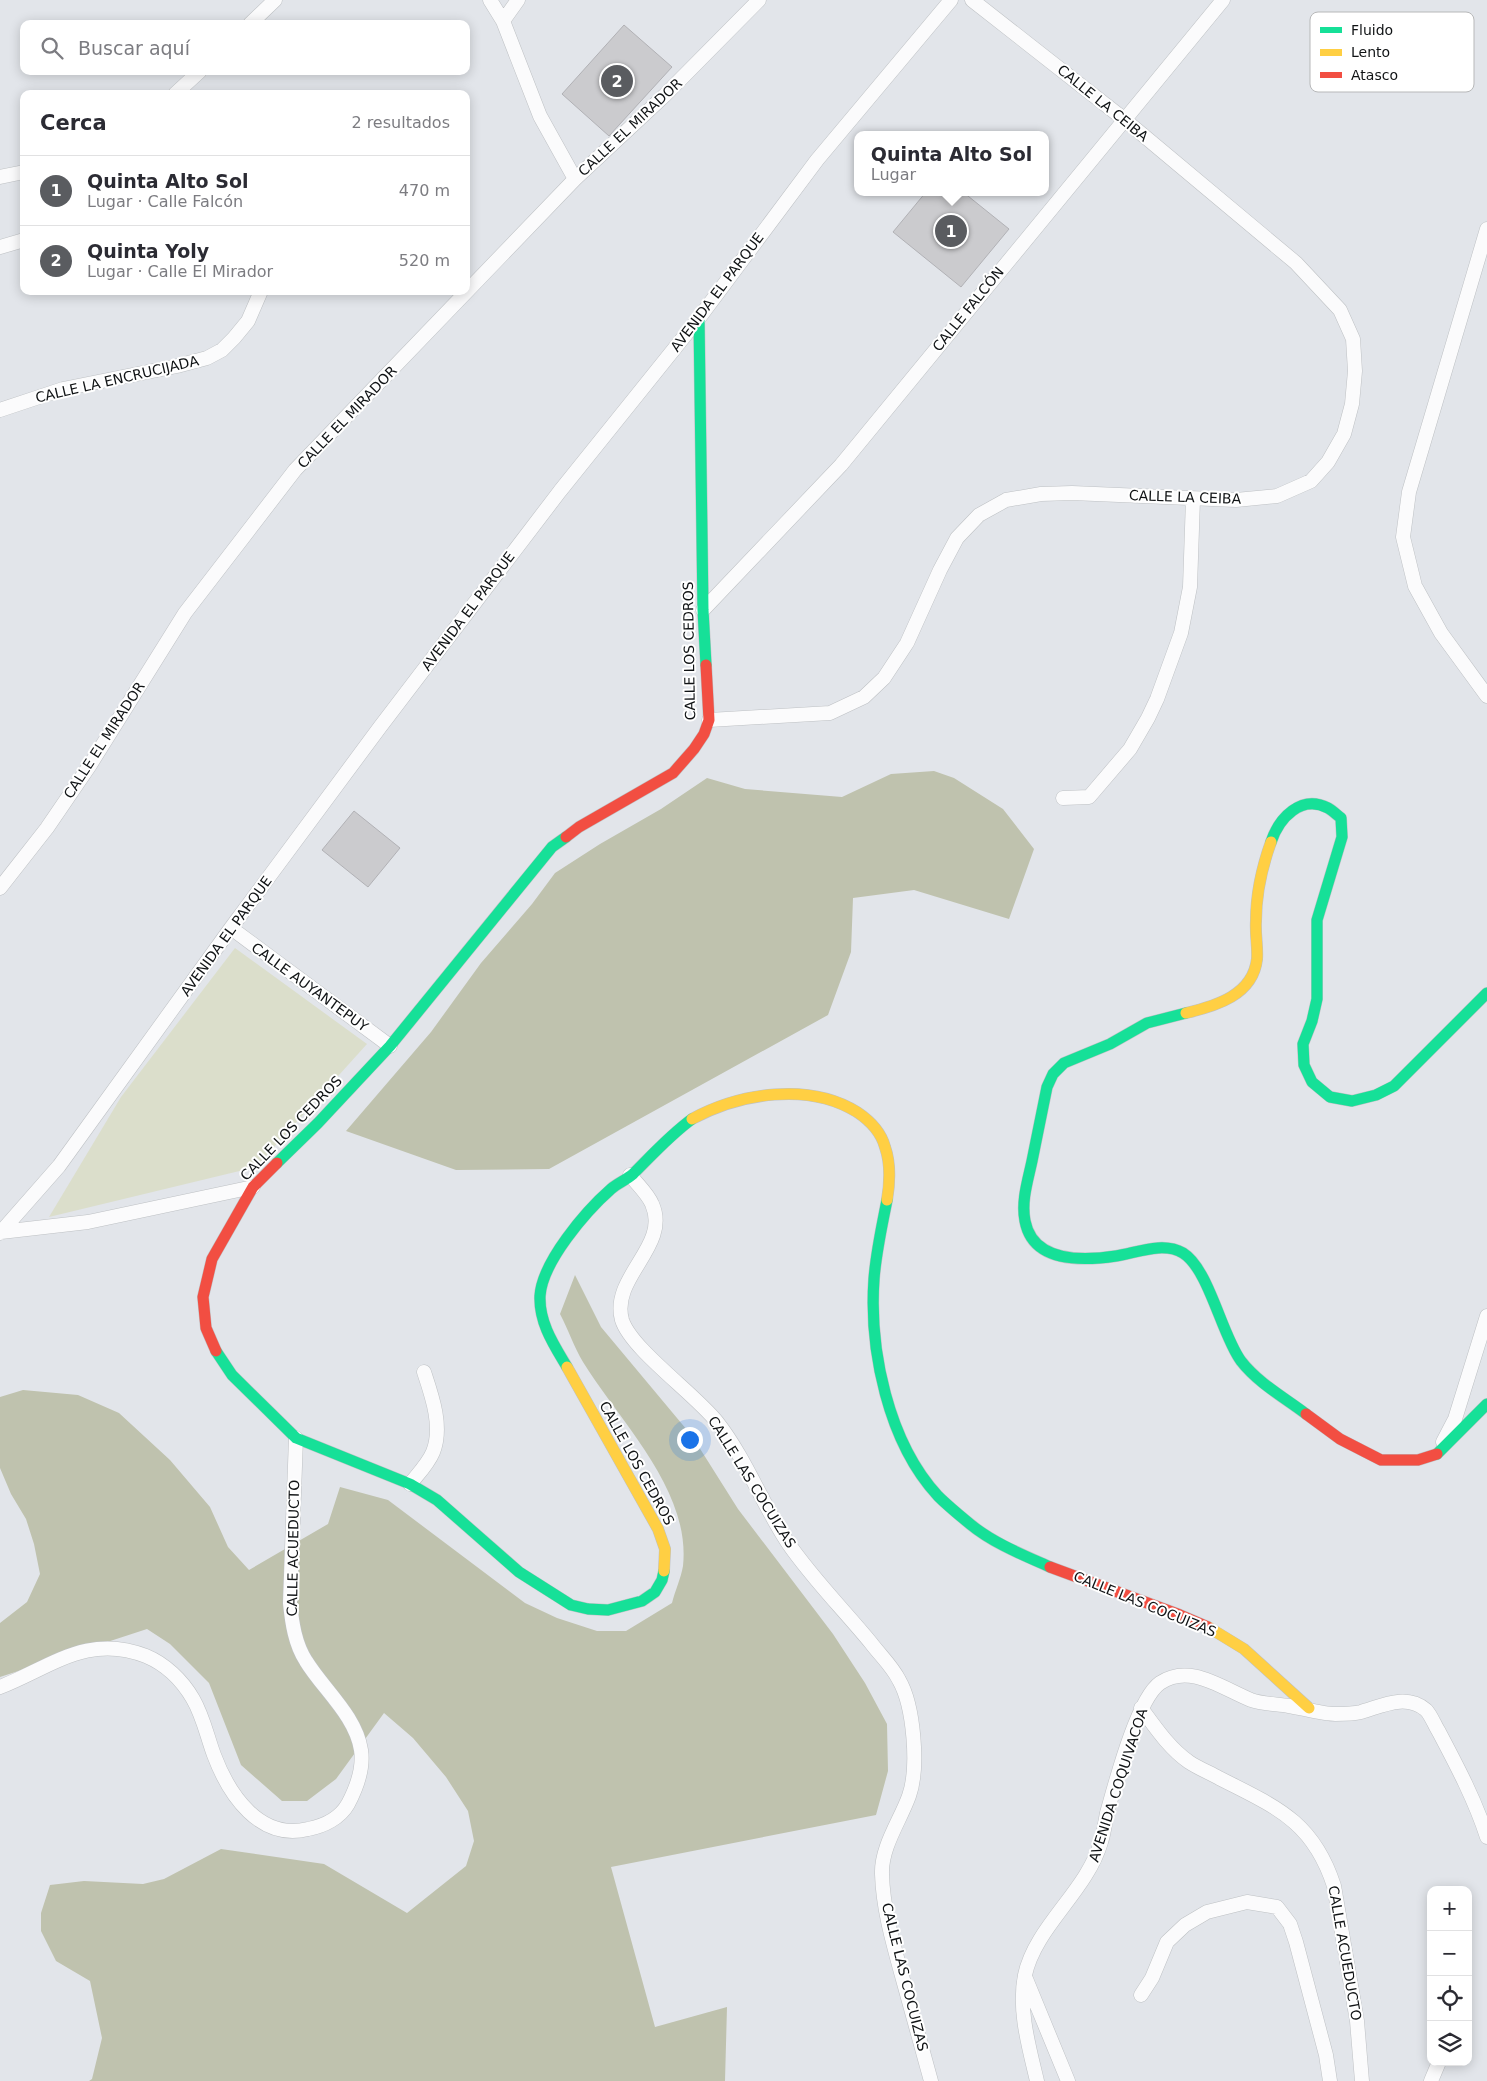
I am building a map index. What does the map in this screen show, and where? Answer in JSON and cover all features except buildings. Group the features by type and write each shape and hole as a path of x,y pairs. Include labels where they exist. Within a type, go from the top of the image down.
{"street":[{"path":"254,20 275,0"},
{"path":"490,0 503,21 540,116 575,179"},
{"path":"503,21 518,0"},
{"name":"CALLE EL MIRADOR","path":"470,288 575,179 664,96 760,0"},
{"name":"AVENIDA EL PARQUE","path":"1,1232 59,1166 231,928 380,727 554,499 699,318 817,160 951,0"},
{"name":"CALLE LA CEIBA","path":"709,720 830,713 864,697 884,678 907,643 957,538 980,516 1006,500 1041,494 1072,493 1236,500 1277,496 1311,480 1328,462 1344,434 1352,404 1355,371 1353,339 1340,310 1296,263 1125,120 972,0"},
{"name":"CALLE FALCÓN","path":"703,610 841,465 1223,0"},
{"path":"179,90 196,75"},
{"path":"0,177 20,173"},
{"path":"1487,229 1409,492 1403,537 1415,586 1441,632 1487,696"},
{"path":"0,247 20,241"},
{"name":"CALLE LA ENCRUCIJADA","path":"0,410 63,389 207,358 222,350 234,338 248,321 259,295"},
{"name":"CALLE EL MIRADOR","path":"0,888 47,828 90,765 184,613 295,470 463,295"},
{"name":"CALLE LOS CEDROS","path":"630,1175 608,1191 586,1214 547,1271 542,1283 540,1299 541,1314 554,1347 658,1529 664,1549 666,1565 662,1580 654,1592 642,1601 608,1610 588,1609 571,1605 519,1572 437,1500 410,1484 296,1438 232,1375 216,1352 206,1328 203,1297 212,1259 253,1187 318,1123 390,1046 552,847 579,827 672,773 694,749 704,734 709,720 703,610 699,318"},
{"path":"1063,798 1089,797 1130,749 1157,699 1181,633 1190,587 1193,499"},
{"path":"1487,993 1394,1086 1376,1096 1352,1101 1330,1097 1312,1082 1304,1064 1303,1044 1312,1021 1317,999 1317,920 1342,837 1341,818 1326,807 1304,803 1285,813 1273,833 1255,914 1258,942 1257,966 1247,985 1231,998 1211,1006 1152,1022 1130,1031 1111,1043 1064,1064 1051,1075 1024,1200 1025,1222 1029,1234 1036,1244 1056,1256 1074,1259 1092,1258 1117,1256 1141,1249 1162,1248 1182,1252 1196,1265 1241,1361 1274,1391 1340,1439 1381,1460 1418,1460 1437,1454 1487,1404"},
{"name":"CALLE AUYANTEPUY","path":"231,928 390,1046"},
{"name":"CALLE LAS COCUIZAS","path":"931,2081 889,1928 882,1872 892,1834 910,1794 913,1773 913,1726 900,1682 891,1667 787,1542 755,1483 718,1422 691,1393 630,1336 622,1319 622,1300 638,1261 651,1244 656,1227 652,1204 630,1175 666,1138 695,1117 736,1102 764,1096 823,1097 845,1105 866,1118 879,1131 888,1150 890,1177 877,1254 874,1288 874,1330 881,1369 894,1417 911,1458 936,1495 972,1525 1005,1546 1048,1566 1195,1621 1224,1636 1252,1656 1309,1708"},
{"path":"1,1232 88,1222 253,1187"},
{"path":"1437,1454 1455,1418 1487,1316"},
{"path":"410,1484 433,1452 437,1435 436,1415 424,1372"},
{"name":"CALLE ACUEDUCTO","path":"0,1687 61,1658 92,1649 111,1647 145,1656 160,1663 178,1678 193,1698 203,1719 215,1757 231,1788 247,1812 270,1826 294,1833 320,1826 343,1813 354,1792 361,1770 361,1749 349,1717 304,1659 292,1628 290,1603 296,1438"},
{"name":"AVENIDA COQUIVACOA","path":"1037,2081 1026,2035 1023,2006 1025,1976 1031,1956 1092,1867 1101,1842 1119,1774 1141,1708 1157,1685 1172,1676 1189,1675 1207,1679 1253,1700 1309,1708 1333,1714 1360,1712 1395,1702 1411,1702 1426,1711 1458,1767 1487,1837"},
{"name":"CALLE ACUEDUCTO","path":"1141,1708 1160,1736 1188,1762 1276,1807 1300,1826 1316,1847 1329,1870 1334,1886 1357,2021 1362,2081"},
{"path":"1141,1995 1152,1978 1167,1942 1185,1925 1207,1912 1247,1902 1277,1907 1290,1924 1296,1942 1326,2055 1330,2081"},
{"path":"1025,1976 1068,2081"},
{"path":"1431,2081 1438,2066"}],"green space":[{"path":"934,771 954,778 1003,809 1034,849 1009,919 914,890 853,898 851,952 828,1015 549,1169 456,1170 346,1131 431,1032 481,963 532,904 555,873 600,844 661,809 707,778 745,789 842,797 891,774"},
{"path":"235,948 367,1044 256,1167 49,1217 121,1097"},
{"path":"575,1275 601,1327 692,1436 738,1509 833,1634 865,1683 887,1724 888,1771 876,1815 611,1867 655,2027 727,2007 725,2081 89,2081 92,2079 102,2038 90,1981 56,1961 41,1931 41,1913 50,1885 84,1881 143,1884 164,1879 221,1849 324,1864 407,1913 466,1866 474,1841 468,1811 446,1777 413,1738 384,1713 336,1779 307,1801 282,1801 241,1765 209,1683 170,1644 147,1629 0,1677 0,1623 27,1602 40,1574 34,1544 26,1519 11,1494 0,1468 0,1397 23,1390 78,1395 119,1413 170,1460 210,1507 228,1547 249,1570 328,1524 340,1487 388,1500 525,1603 557,1618 597,1631 626,1631 672,1603 683,1566 683,1538 676,1510 665,1484 650,1458 583,1362 560,1314"}],"traffic: fast":[{"path":"699,318 703,610 706,665"},
{"path":"1271,842 1285,817 1300,806 1318,804 1328,808 1341,818 1342,837 1317,920 1317,999 1312,1021 1303,1044 1304,1065 1312,1082 1330,1097 1352,1101 1376,1095 1394,1086 1487,993"},
{"path":"277,1163 318,1123 390,1046 552,847 566,837"},
{"path":"1186,1013 1147,1023 1110,1044 1064,1063 1053,1074 1047,1087 1025,1191 1025,1221 1030,1235 1038,1245 1049,1252 1061,1256 1089,1259 1103,1258 1158,1248 1167,1248 1183,1253 1192,1261 1200,1273 1234,1350 1241,1361 1264,1383 1306,1414"},
{"path":"567,1367 548,1333 540,1306 540,1296 548,1268 567,1238 590,1210 614,1187 633,1174 669,1138 692,1119"},
{"path":"887,1200 874,1279 873,1306 879,1365 885,1394 894,1422 906,1449 921,1474 938,1496 979,1531 998,1543 1050,1567"},
{"path":"216,1351 232,1375 296,1438 410,1484 437,1500 519,1572 571,1605 588,1609 608,1610 642,1601 655,1592 662,1580 664,1571"},
{"path":"1437,1454 1487,1404"}],"traffic: slow":[{"path":"1186,1013 1209,1007 1231,997 1241,990 1254,971 1257,959 1256,911 1258,891 1271,842"},
{"path":"692,1119 731,1103 774,1094 818,1097 838,1103 861,1115 881,1136 889,1166 887,1200"},
{"path":"567,1367 658,1529 665,1549 664,1571"},
{"path":"1208,1627 1244,1649 1309,1708"}],"traffic: jam":[{"path":"566,837 579,827 673,773 694,749 704,734 709,720 706,665"},
{"path":"216,1351 206,1328 203,1297 212,1259 253,1187 277,1163"},
{"path":"1306,1414 1340,1439 1381,1460 1418,1460 1437,1454"},
{"path":"1050,1567 1208,1627"}],"place":[{"name":"Quinta Yoly","path":"617,81"},
{"name":"Quinta Alto Sol","path":"951,231"}]}
